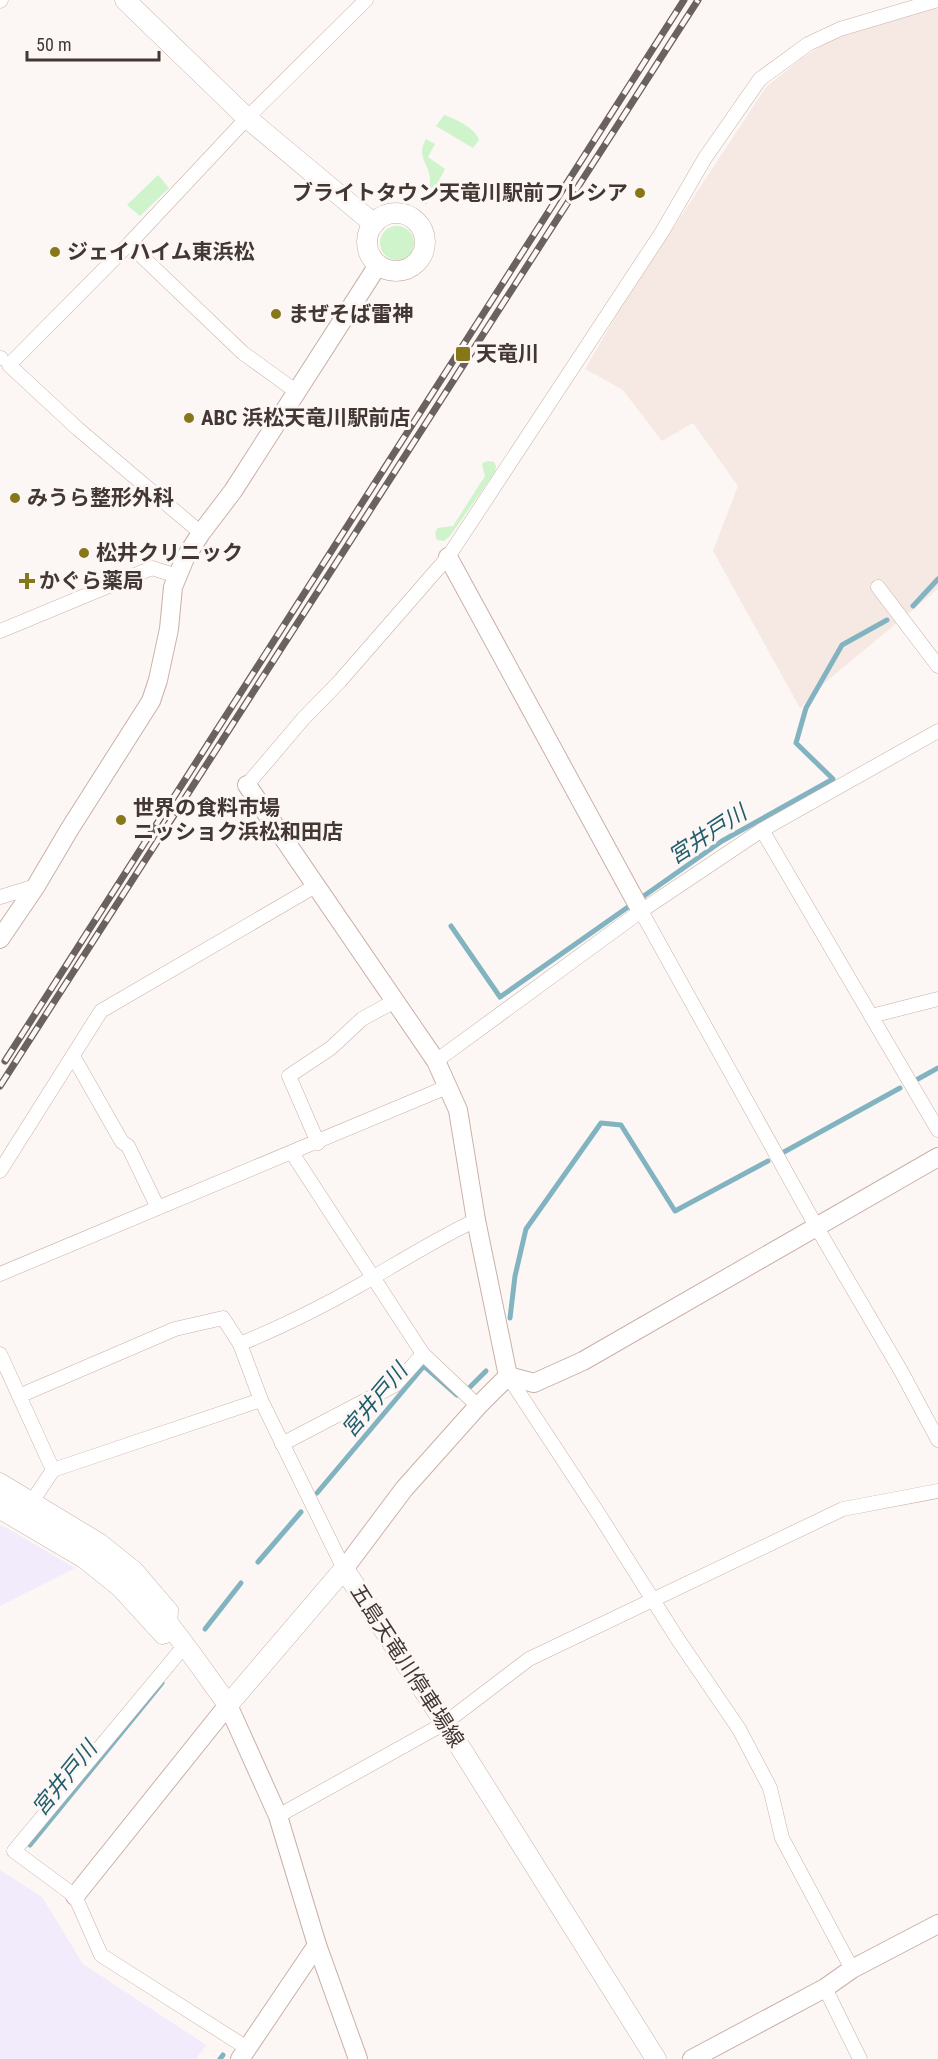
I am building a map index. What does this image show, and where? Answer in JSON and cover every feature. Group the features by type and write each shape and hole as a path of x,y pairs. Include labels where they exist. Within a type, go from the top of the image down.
{"main road":[{"path":"125,0 248,118 374,224"},
{"path":"389,214 407,215 421,226 426,244 424,253 412,267 395,272 378,265 368,250 367,240 374,224 389,214"},
{"path":"0,1496 95,1552 129,1580 177,1635 228,1705"},
{"name":"五島天竜川停車場線","path":"228,1705 344,1569 445,1723 656,2059"}],"street":[{"path":"201,533 78,429 2,360 129,244 248,118 366,0"},
{"path":"852,1970 782,1838 770,1788 739,1730 508,1376 476,1220 458,1110 436,1061 247,785 448,557 662,232 705,158 760,79 808,44 840,29 938,0"},
{"path":"129,244 243,353 297,392"},
{"path":"0,939 36,886 151,701 159,680 169,629 173,587 201,533 233,491 378,265"},
{"path":"448,557 816,1226 901,1371 938,1440"},
{"path":"0,631 152,567 177,576"},
{"path":"878,586 938,666"},
{"path":"436,1061 638,905 762,830 938,731"},
{"path":"762,830 938,1130"},
{"path":"0,1171 101,1011 317,885"},
{"path":"0,897 36,886"},
{"path":"871,1016 938,999"},
{"path":"318,1143 289,1076 331,1048 362,1019 395,1001"},
{"path":"73,1056 123,1142 128,1146 158,1208"},
{"path":"0,1274 318,1143 447,1087"},
{"path":"292,1153 423,1354 469,1398"},
{"path":"19,1396 175,1329 223,1318 240,1344 261,1400 344,1569 469,1398 508,1376 534,1383 583,1361 938,1157"},
{"path":"240,1344 374,1277 476,1220"},
{"path":"0,1354 53,1470"},
{"path":"282,1444 395,1385 423,1354"},
{"path":"33,1500 53,1470 261,1400"},
{"path":"0,1480 102,1541 136,1569 171,1610 177,1635"},
{"path":"278,1816 445,1723 529,1659 843,1509 938,1491"},
{"path":"0,1512 82,1561 118,1590 162,1636 177,1635"},
{"path":"177,1635 14,1851 75,1896 101,1954 244,2054 317,1945"},
{"path":"75,1896 228,1705 278,1816 317,1945 358,2059"},
{"path":"692,2059 938,1924"},
{"path":"825,1988 860,2059"}],"shaded area":[{"path":"938,7 938,589 828,680 800,708 713,551 738,486 693,423 662,441 623,390 585,369 622,306 766,87 802,58 833,39"},
{"path":"0,1525 12,1531 75,1568 0,1606"},
{"path":"0,1870 42,1897 83,1964 206,2045 196,2059 0,2059"}],"green space":[{"path":"444,115 474,132 479,140 473,148 436,126"},
{"path":"426,139 435,144 428,157 445,169 426,205 423,201 430,176 422,151"},
{"path":"158,175 169,188 140,216 127,205"},
{"path":"397,226 409,231 414,243 409,255 397,260 385,255 380,243 385,231"},
{"path":"489,461 494,462 495,472 450,536 444,541 437,540 435,533 438,528 453,526 485,476 482,465"}],"waterway":[{"name":"宮井戸川","path":"913,606 938,579"},
{"name":"宮井戸川","path":"451,926 500,997 722,841 833,779 796,743 806,708 842,645 887,620"},
{"name":"宮井戸川","path":"918,1079 938,1068"},
{"name":"宮井戸川","path":"784,1152 900,1088"},
{"name":"宮井戸川","path":"510,1318 515,1276 526,1229 601,1123 621,1125 675,1211 768,1161"},
{"name":"宮井戸川","path":"317,1493 424,1366 457,1395"},
{"name":"宮井戸川","path":"466,1391 486,1371"},
{"name":"宮井戸川","path":"258,1562 301,1512"},
{"name":"宮井戸川","path":"205,1629 241,1583"},
{"name":"宮井戸川","path":"30,1845 162,1683"},
{"name":"宮井戸川","path":"220,2059 223,2055"}],"railway":[{"path":"5,1061 684,0"},
{"path":"0,1086 698,0"}],"place":[{"name":"ブライトタウン天竜川駅前フレシア","path":"640,193"},
{"name":"ジェイハイム東浜松","path":"55,252"},
{"name":"まぜそば雷神","path":"276,314"},
{"name":"天竜川","path":"463,354"},
{"name":"ABC 浜松天竜川駅前店","path":"189,418"},
{"name":"みうら整形外科","path":"15,498"},
{"name":"松井クリニック","path":"84,553"},
{"name":"かぐら薬局","path":"27,581"},
{"name":"世界の食料市場 ニッショク浜松和田店","path":"121,820"}]}
